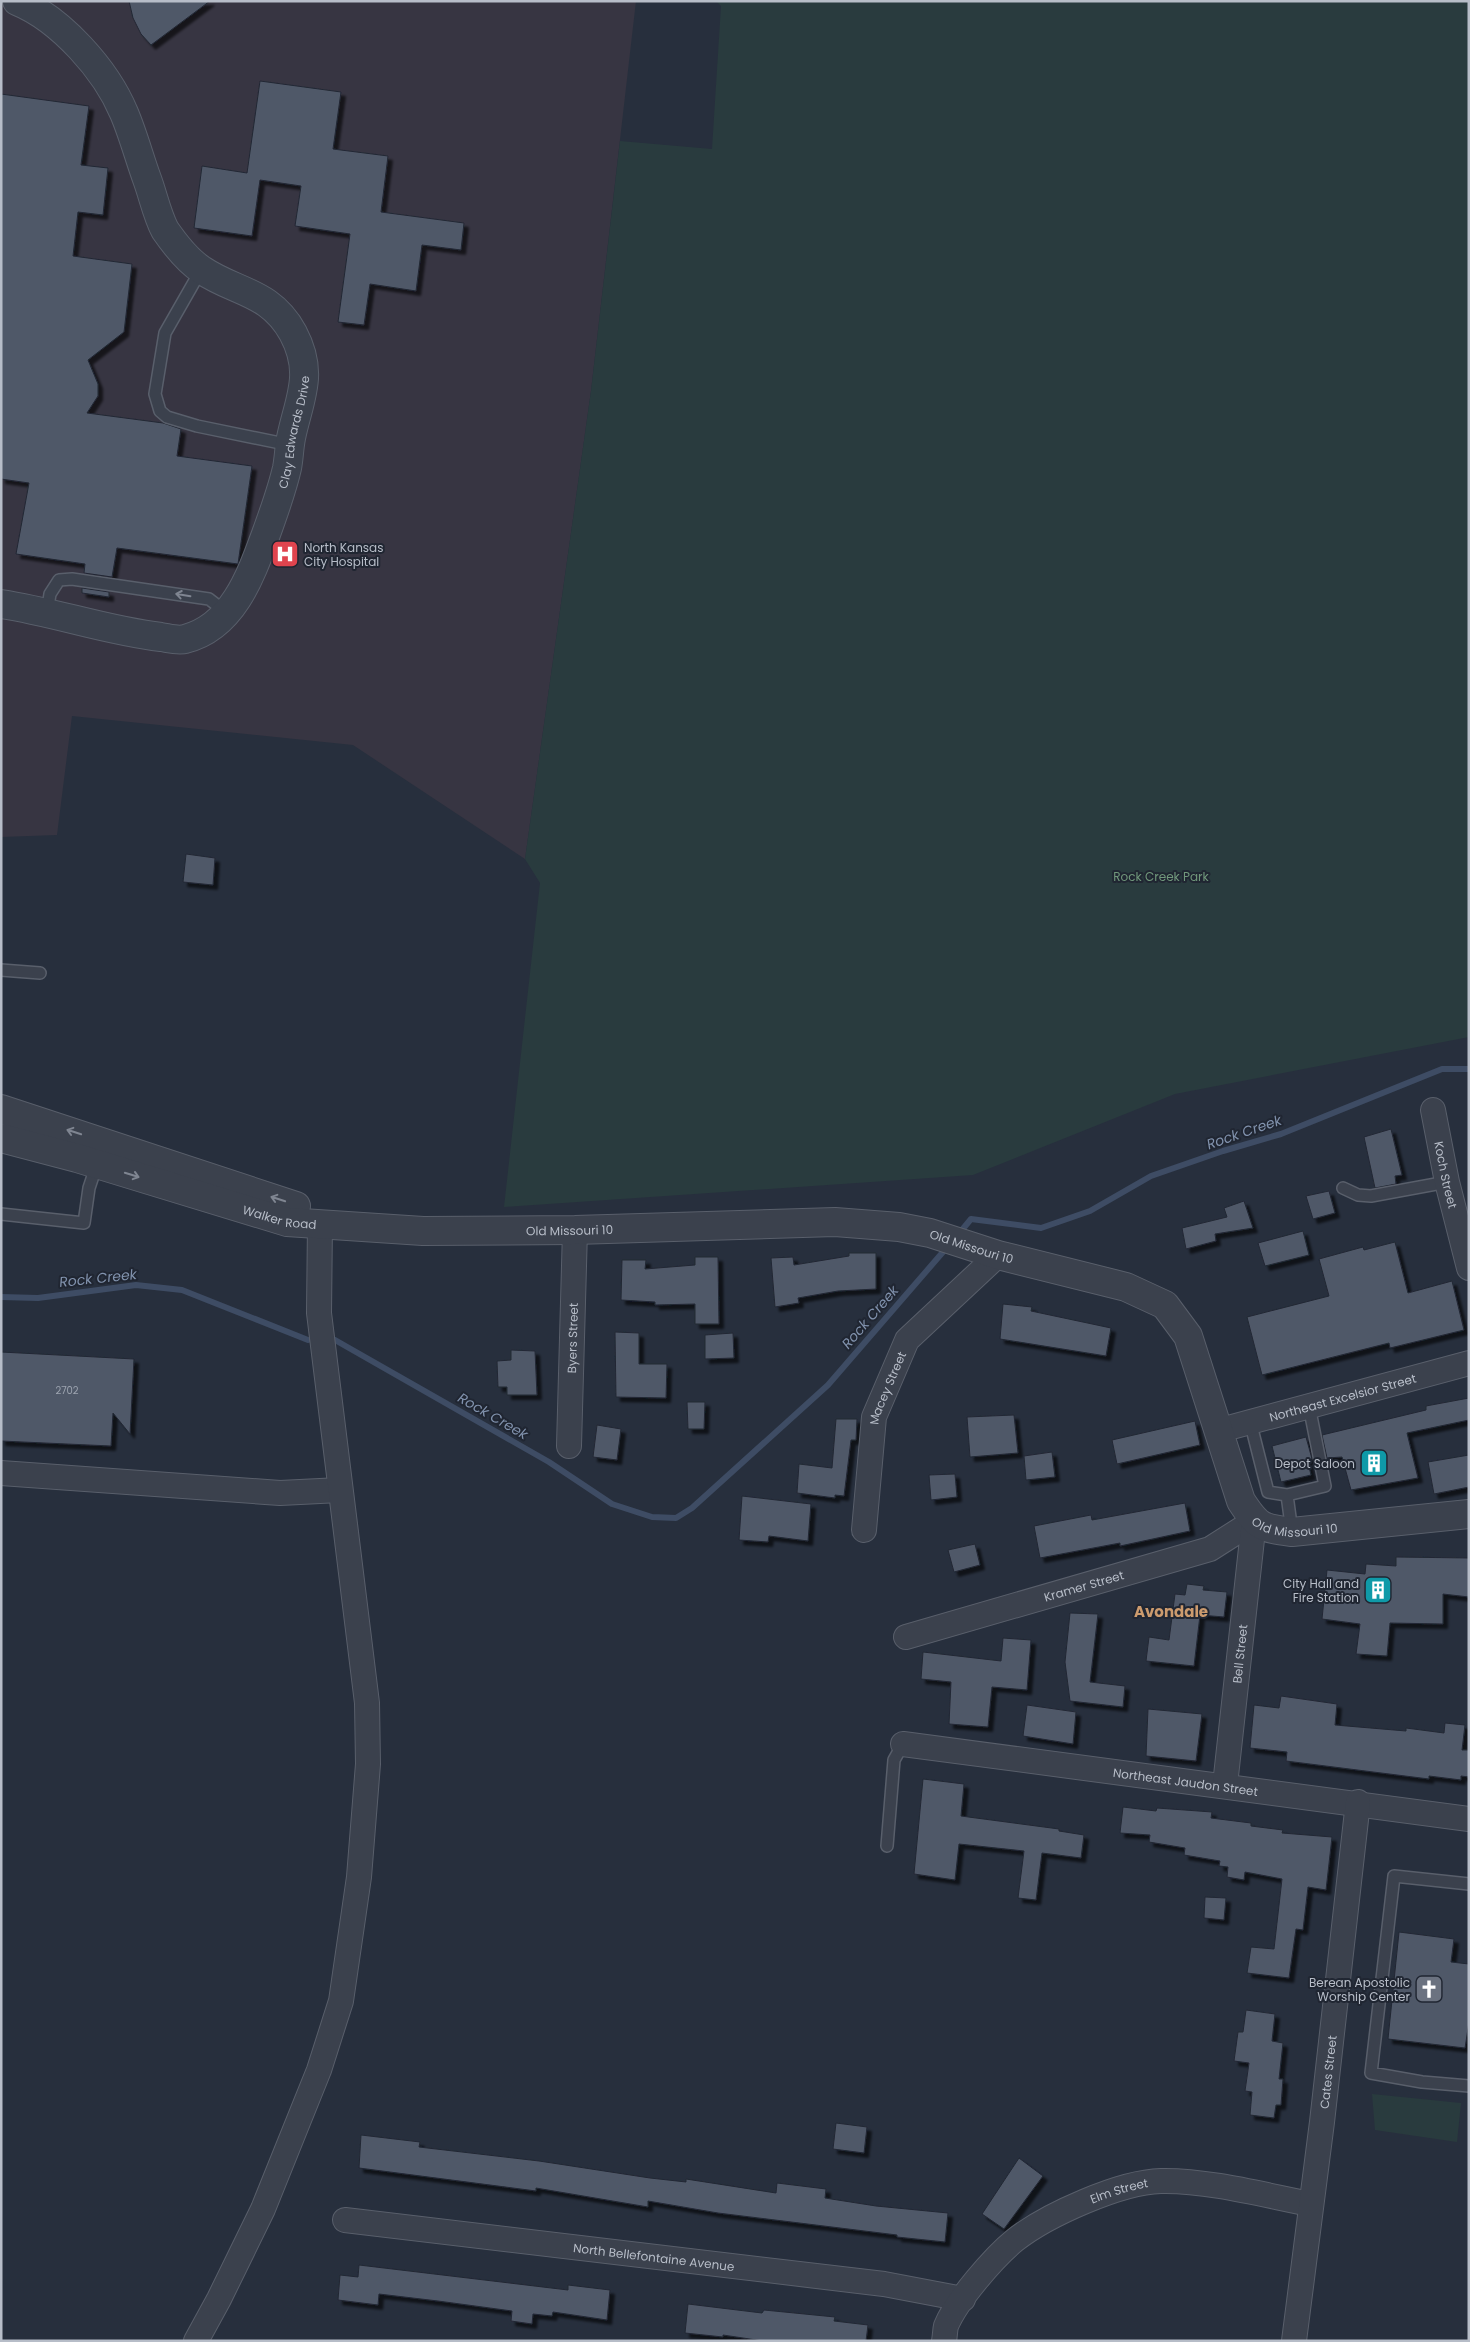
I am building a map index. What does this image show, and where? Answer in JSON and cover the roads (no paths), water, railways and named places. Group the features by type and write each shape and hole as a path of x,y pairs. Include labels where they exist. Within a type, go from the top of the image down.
{"street":[{"name":"Clay Edwards Drive","path":"1,604 143,635 184,640 210,627 226,613 242,591 254,568 276,505 304,391 303,363 293,334 281,317 267,302 201,270 179,248 164,228 124,113 110,86 69,36 44,17 17,1"},
{"name":"Walker Road","path":"1,1109 101,1154 287,1222 320,1223"},
{"name":"Koch Street","path":"1433,1110 1447,1182 1469,1268"},
{"name":"Walker Road","path":"1,1138 101,1154"},
{"name":"Old Missouri 10","path":"320,1223 423,1230 575,1230 835,1222 899,1227 930,1233 987,1251 1126,1287 1165,1305 1188,1336 1217,1431 1268,1529 1292,1532 1469,1514"},
{"path":"196,2341 220,2299 263,2209 319,2070 341,2001 359,1877 368,1764 367,1703 318,1313 320,1223"},
{"name":"Byers Street","path":"569,1446 575,1230"},
{"name":"Macey Street","path":"864,1530 874,1417 907,1340 987,1251"},
{"name":"Northeast Excelsior Street","path":"1217,1431 1469,1363"},
{"path":"1,1473 280,1493 340,1490"},
{"name":"Kramer Street","path":"906,1638 1210,1549 1254,1501"},
{"name":"Bell Street","path":"1225,1786 1254,1501"},
{"name":"Northeast Jaudon Street","path":"904,1744 1358,1802 1469,1819"},
{"name":"Cates Street","path":"1294,2341 1310,2204 1322,2122 1358,1802"},
{"name":"Elm Street","path":"944,2341 946,2326 963,2299 996,2256 1040,2223 1109,2192 1159,2181 1191,2182 1310,2204"},
{"name":"North Bellefontaine Avenue","path":"345,2220 884,2284 963,2299"}],"lane":[{"path":"201,270 165,333 155,394 160,411 167,417 197,426 290,445"},
{"path":"47,613 50,594 59,580 72,579 210,599 226,613"},
{"path":"1,970 40,973"},
{"path":"1,1214 84,1223 89,1188 101,1154"},
{"path":"1343,1188 1358,1195 1371,1196 1447,1182"},
{"path":"1250,1421 1254,1501 1325,1486 1308,1406"},
{"path":"1287,1495 1292,1532"},
{"path":"887,1846 894,1760 904,1744"},
{"path":"1469,1884 1394,1876 1371,2073 1422,2082 1469,2086"}],"waterway":[{"name":"Rock Creek","path":"957,1236 971,1219 1041,1228 1090,1211 1151,1176 1223,1151 1281,1134 1442,1069 1469,1069"},
{"name":"Rock Creek","path":"335,1340 549,1462 612,1504 652,1517 676,1518 692,1508 828,1385 949,1245"},
{"name":"Rock Creek","path":"1,1297 38,1298 136,1285 182,1290 308,1340"}],"place":[{"name":"North Kansas City Hospital","path":"285,554"},
{"name":"Depot Saloon","path":"1374,1463"},
{"name":"City Hall and Fire Station","path":"1378,1590"},
{"name":"Berean Apostolic Worship Center","path":"1429,1989"}],"district":[{"name":"Avondale","path":"1171,1611"}],"park label":[{"name":"Rock Creek Park","path":"1161,876"}]}
